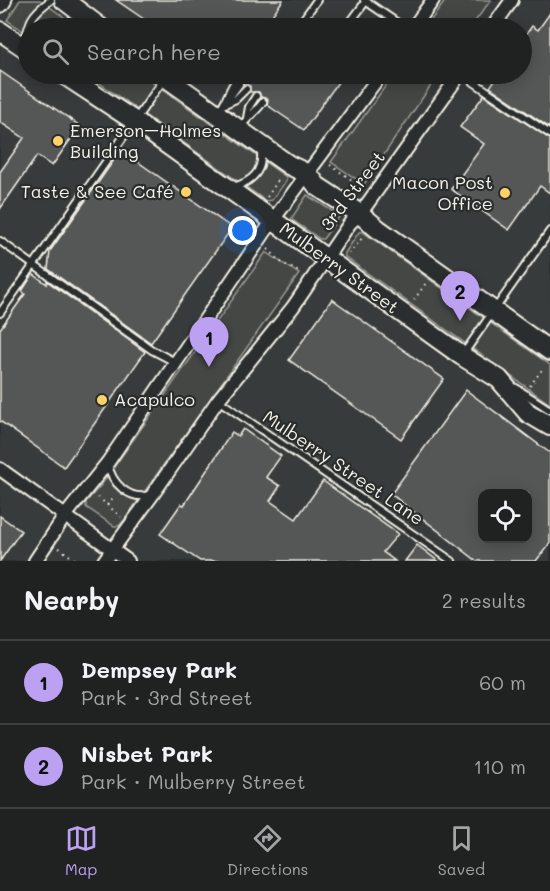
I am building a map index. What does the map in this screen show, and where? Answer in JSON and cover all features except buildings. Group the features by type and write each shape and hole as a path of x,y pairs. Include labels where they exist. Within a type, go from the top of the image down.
{"main road":[{"path":"64,0 88,18"},
{"path":"0,31 18,43"},
{"name":"Mulberry Street","path":"78,84 133,120 273,220 336,259 462,356 500,379 528,413 550,426"},
{"path":"180,84 243,124 260,146 308,174 317,186 360,214 494,311 548,358"}],"street":[{"path":"420,18 433,0"},
{"path":"499,18 512,0"},
{"path":"35,561 65,516 108,462 273,220 374,84"},
{"name":"3rd Street","path":"104,561 218,400 293,307 336,259 351,223 360,214 454,84"},
{"path":"0,469 128,561"}],"lane":[{"path":"32,18 36,11 51,0"},
{"path":"304,18 317,0"},
{"path":"353,18 365,0 391,18"},
{"path":"0,313 159,84"},
{"path":"221,109 227,92 236,84"},
{"path":"476,84 550,134"},
{"path":"221,109 246,89"},
{"path":"243,124 255,96"},
{"path":"243,124 263,102"},
{"path":"229,188 244,184 256,175 262,160 260,146"},
{"path":"462,356 550,231"},
{"path":"0,241 152,350 175,362"},
{"path":"500,379 550,410"},
{"name":"Mulberry Street Lane","path":"218,400 452,561"},
{"path":"108,462 114,480 132,496 142,497 153,494"}],"path":[{"path":"327,163 361,186"},
{"path":"265,201 283,175"},
{"path":"336,259 364,235"},
{"path":"267,248 282,263 299,272"},
{"path":"412,303 427,281"},
{"path":"530,386 548,358"},
{"path":"107,505 119,493"},
{"path":"93,494 125,519"},
{"path":"59,548 76,561"}],"shaded area":[{"path":"0,0 550,0 550,561 0,561"},
{"path":"20,0 40,0 65,18 18,18 18,27 7,20"},
{"path":"446,0 491,0 478,18 432,18"},
{"path":"101,84 155,84 286,177 286,181 272,200 266,201"},
{"path":"387,84 432,84 364,184 331,162"},
{"path":"307,195 339,217 323,239 291,219"},
{"path":"359,232 363,232 550,365 550,404 345,257 345,253"},
{"path":"266,252 299,274 125,519 119,526 114,526 86,507 86,502 102,484"}],"place":[{"name":"Emerson–Holmes Building","path":"58,141"},
{"name":"Taste & See Café","path":"186,192"},
{"name":"Macon Post Office","path":"505,193"},
{"name":"Nisbet Park","path":"460,321"},
{"name":"Dempsey Park","path":"209,367"},
{"name":"Acapulco","path":"102,400"}]}
